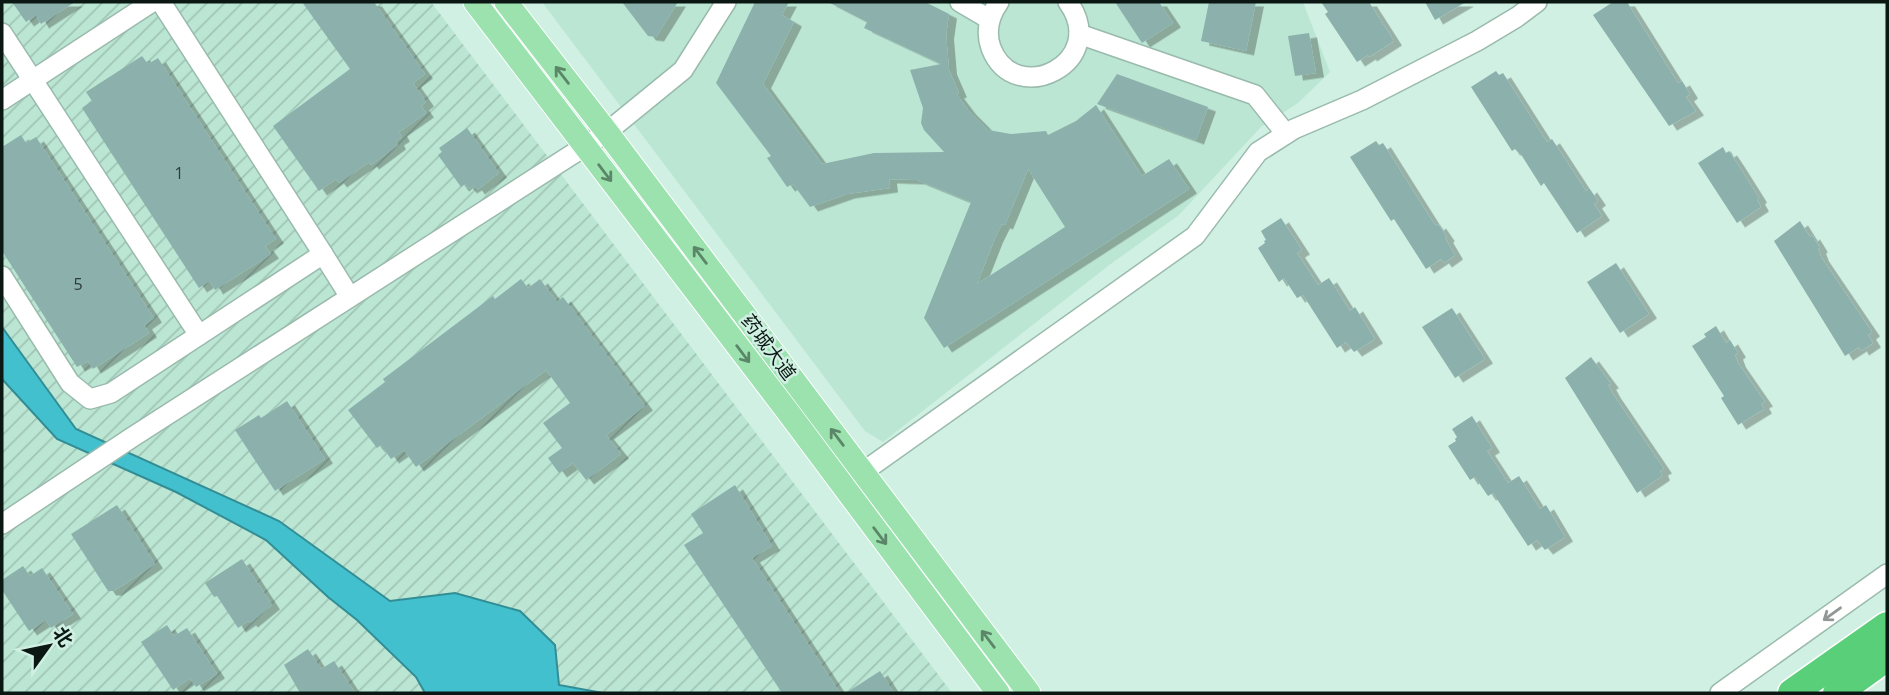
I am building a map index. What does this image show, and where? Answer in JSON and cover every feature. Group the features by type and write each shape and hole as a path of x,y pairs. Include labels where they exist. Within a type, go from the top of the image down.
{"highway":[{"path":"1792,693 1887,626"},
{"path":"1837,693 1887,657"}],"main road":[{"name":"药城大道","path":"475,2 998,693"},
{"name":"药城大道","path":"506,2 1029,693"}],"street":[{"path":"2,100 152,2"},
{"path":"162,2 350,297"},
{"path":"2,524 607,132 683,70 726,2"},
{"path":"960,2 994,10 989,40 998,61 1006,68 1026,77 1048,75 1067,63 1079,34 1075,12 1068,2"},
{"path":"863,472 1195,236 1258,152 1286,134 1363,100 1477,41 1537,2"},
{"path":"2,33 199,335"},
{"path":"1079,34 1255,95 1286,134"},
{"path":"2,276 70,383 90,399 111,393 323,254"},
{"path":"1720,693 1887,574"}],"shaded area":[{"path":"2,2 431,2 952,693 2,693"},
{"path":"542,2 1303,2 1330,72 1298,103 1261,127 1179,215 1108,266 883,442 865,431"}],"water":[{"path":"2,327 76,429 279,521 390,601 455,593 520,611 555,645 559,685 603,693 425,693 416,677 357,620 266,540 176,492 57,439 2,379"}],"building":[{"path":"12,2 75,2 41,24 36,15 26,22"},
{"path":"302,2 374,2 425,74 413,83 426,102 421,106 426,113 399,132 402,137 396,141 398,145 371,165 369,162 339,183 336,179 319,191 273,126 350,69"},
{"path":"622,2 678,2 656,37 648,36"},
{"path":"755,2 789,2 782,15 794,22 763,84 822,164 874,153 944,152 921,123 923,108 910,70 941,64 864,28 867,22 828,2 925,2 949,14 946,35 949,70 959,93 956,94 988,130 1011,134 1046,131 1048,135 1076,121 1096,105 1142,176 1169,159 1189,189 944,348 924,318 971,202 917,180 889,179 890,188 847,194 810,207 793,184 787,187 767,158 771,156 716,83","holes":["1028,169 1065,227 977,284 995,238 1002,224 1005,225"]},
{"path":"1115,2 1159,2 1173,23 1142,43"},
{"path":"1209,2 1256,2 1246,51 1201,41"},
{"path":"1321,2 1369,2 1394,41 1357,62 1325,14 1328,12"},
{"path":"1425,2 1466,2 1435,20"},
{"path":"1613,2 1627,2 1678,83 1682,81 1690,94 1686,97 1696,111 1669,126 1593,15"},
{"path":"1309,33 1316,73 1295,76 1288,36"},
{"path":"142,56 148,64 158,58 276,239 265,246 271,254 215,290 210,281 199,288 82,108 92,101 86,92"},
{"path":"1496,71 1499,75 1503,73 1547,142 1552,139 1586,191 1589,188 1598,201 1594,204 1602,216 1577,233 1544,183 1541,186 1522,156 1515,149 1512,151 1471,87"},
{"path":"1117,74 1208,107 1196,140 1097,104"},
{"path":"467,128 499,173 477,190 474,186 469,189 465,184 461,187 438,155 442,152 439,148"},
{"path":"21,135 26,143 36,137 154,318 144,325 149,333 93,369 88,361 77,367 2,251 2,147"},
{"path":"1376,141 1379,145 1383,143 1431,219 1447,237 1445,238 1455,255 1444,263 1441,259 1426,269 1350,157"},
{"path":"1723,147 1737,163 1759,198 1757,200 1761,207 1737,223 1698,163"},
{"path":"1281,218 1302,250 1297,253 1318,285 1329,278 1350,311 1355,307 1375,339 1354,352 1346,342 1337,348 1303,295 1297,298 1284,278 1279,282 1258,248 1266,240 1261,231"},
{"path":"1800,221 1810,237 1812,235 1820,248 1821,257 1872,332 1868,335 1873,343 1861,351 1859,347 1845,356 1774,241"},
{"path":"1616,263 1649,314 1620,333 1587,282"},
{"path":"521,279 528,288 540,279 557,302 563,297 645,406 606,435 621,454 586,480 573,463 559,473 548,458 562,448 543,423 570,403 546,370 416,467 404,450 391,459 381,445 377,448 348,410 385,382 383,379 493,296 495,299"},
{"path":"1452,308 1485,359 1455,378 1422,327"},
{"path":"1716,326 1726,343 1730,340 1738,353 1735,355 1738,363 1765,402 1761,404 1764,409 1738,425 1721,398 1724,396 1692,346"},
{"path":"1591,357 1664,469 1660,471 1662,476 1637,493 1565,378"},
{"path":"287,401 325,459 275,491 235,430 259,415 261,418"},
{"path":"1472,416 1492,448 1487,451 1508,483 1519,476 1540,509 1546,505 1565,537 1545,550 1537,540 1528,546 1493,493 1488,496 1475,477 1470,480 1448,446 1456,441 1457,437 1452,429"},
{"path":"735,485 772,546 752,558 840,693 782,693 684,545 703,533 691,514"},
{"path":"117,505 155,564 114,591 108,591 71,534"},
{"path":"242,559 272,605 250,623 248,621 238,628 205,583"},
{"path":"23,566 30,576 42,568 73,614 51,628 46,620 29,631 2,590 2,580"},
{"path":"167,625 174,636 187,628 217,674 196,687 190,678 173,690 141,642"},
{"path":"308,649 321,669 334,661 355,693 300,693 284,665"},
{"path":"880,671 894,693 846,693"}]}
